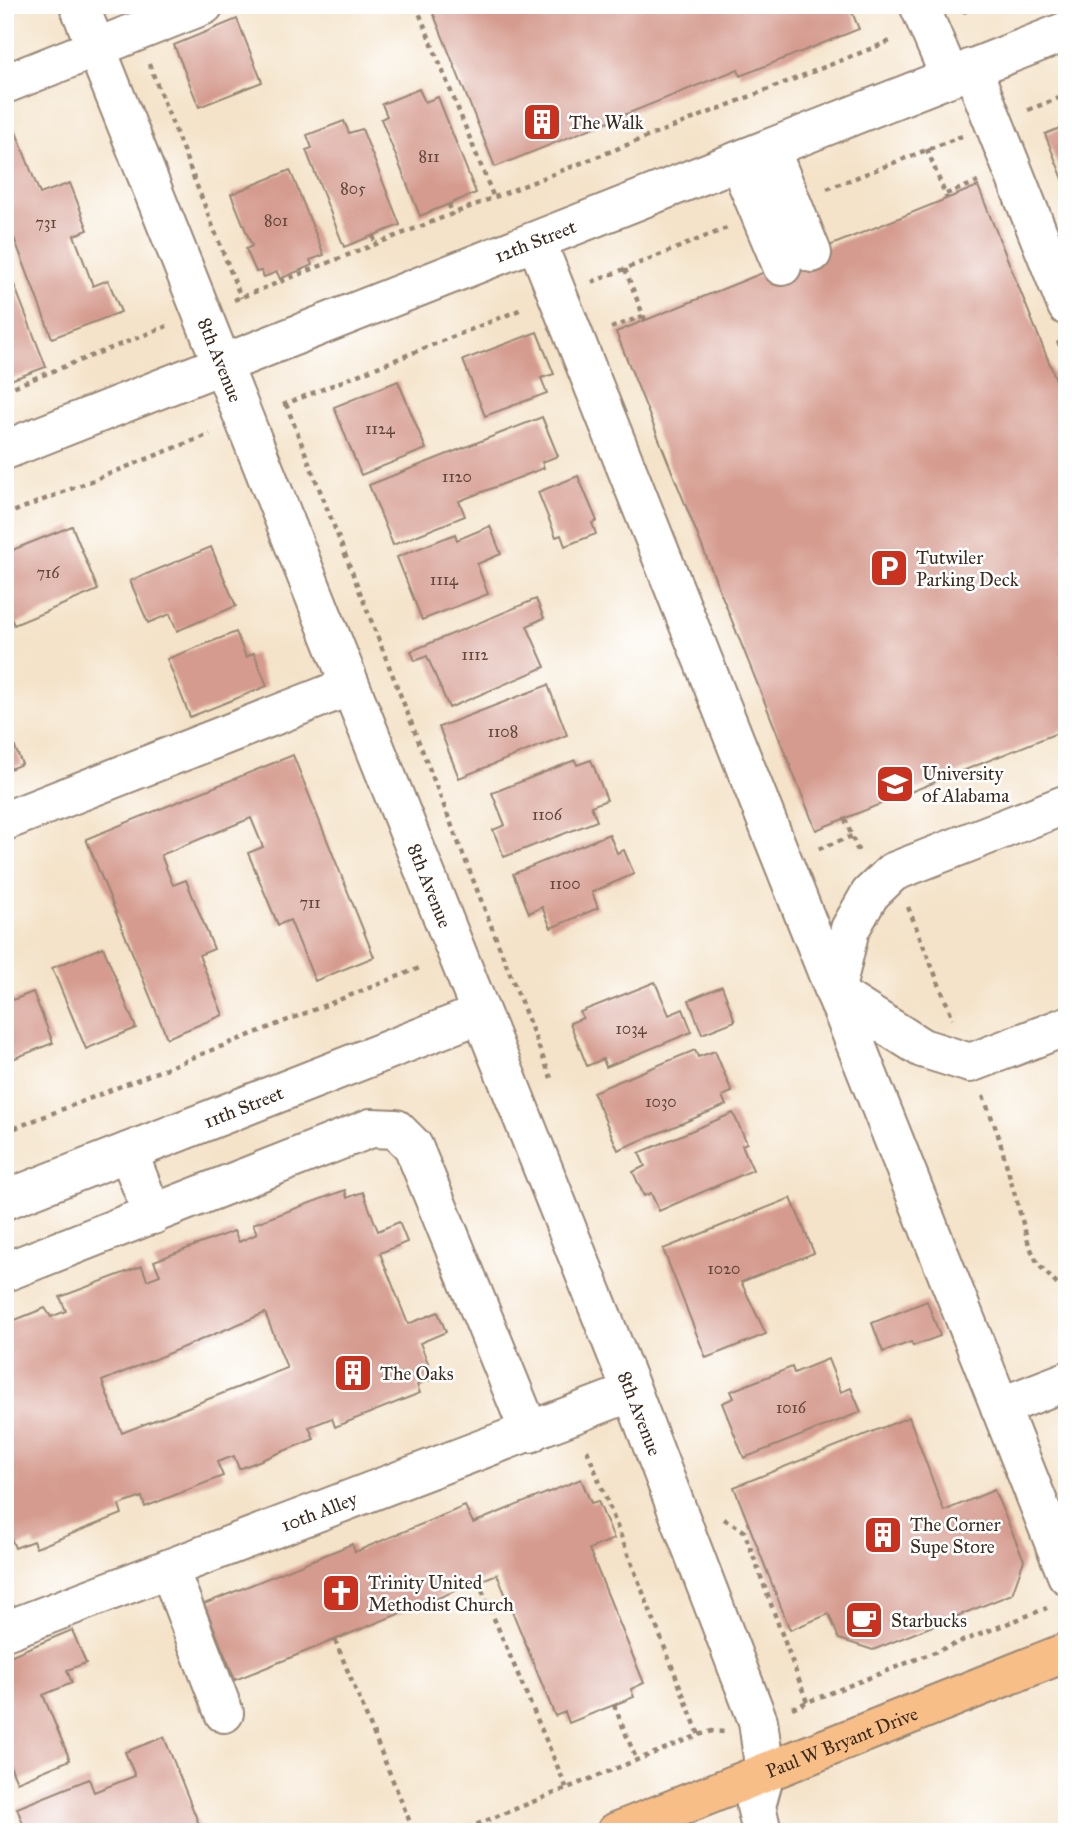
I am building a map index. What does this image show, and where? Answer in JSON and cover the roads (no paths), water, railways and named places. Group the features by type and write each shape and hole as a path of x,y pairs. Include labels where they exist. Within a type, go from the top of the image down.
{"main road":[{"name":"Paul W Bryant Drive","path":"616,1832 1067,1652"}],"street":[{"name":"8th Avenue","path":"79,5 632,1392 758,1721 765,1773"},
{"path":"5,84 204,5"},
{"path":"924,16 961,73 1067,306"},
{"name":"12th Street","path":"5,450 1067,31"},
{"path":"754,155 797,259"},
{"path":"536,241 1067,1575"},
{"path":"5,821 350,686"},
{"path":"835,993 850,929 870,894 893,873 1067,804"},
{"path":"835,993 922,1048 970,1063 1067,1026"},
{"name":"11th Street","path":"5,1200 480,1014"},
{"path":"5,1272 371,1128 396,1129 413,1146 530,1433"},
{"path":"128,1152 153,1214"},
{"path":"1000,1407 1067,1381"},
{"name":"10th Alley","path":"5,1631 632,1392"},
{"path":"169,1569 225,1713"},
{"path":"762,1832 756,1806 765,1773"}],"place":[{"name":"The Walk","path":"542,122"},
{"name":"Tutwiler Parking Deck","path":"889,568"},
{"name":"University of Alabama","path":"895,784"},
{"name":"The Oaks","path":"353,1373"},
{"name":"The Corner Supe Store","path":"883,1535"},
{"name":"Trinity United Methodist Church","path":"341,1593"},
{"name":"Starbucks","path":"864,1620"}]}
